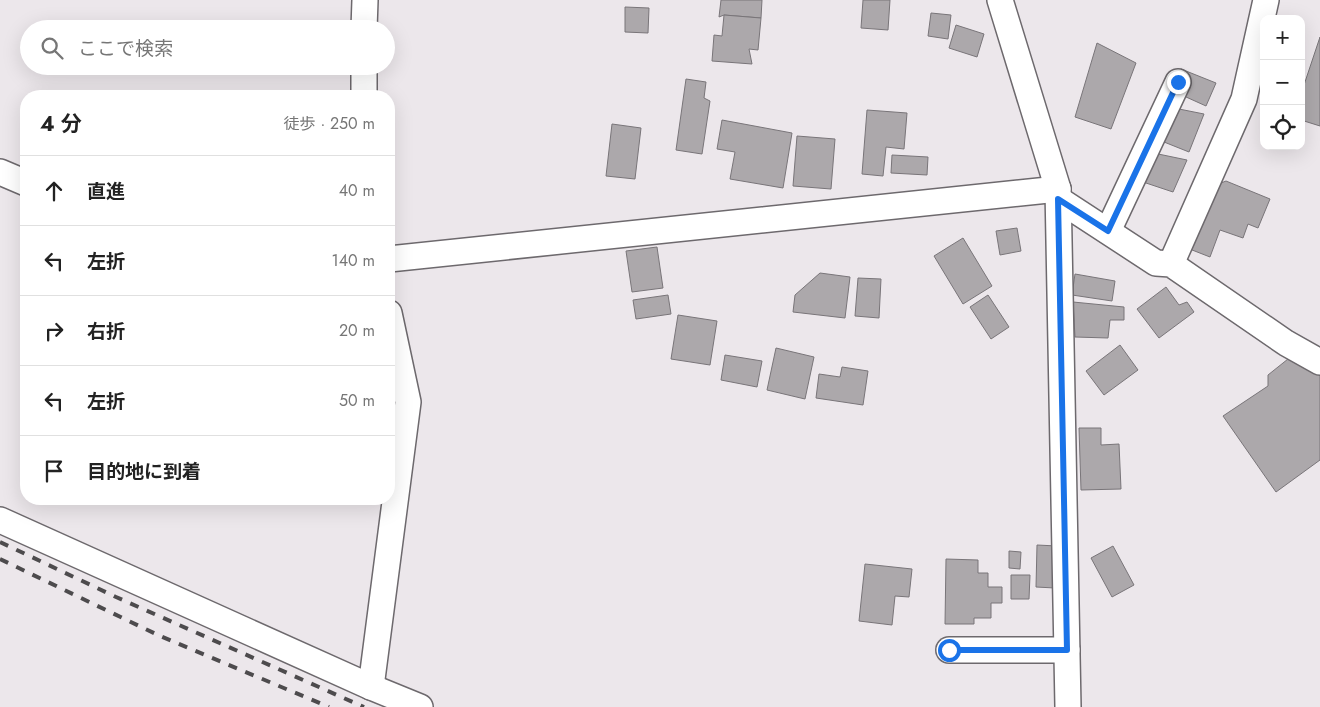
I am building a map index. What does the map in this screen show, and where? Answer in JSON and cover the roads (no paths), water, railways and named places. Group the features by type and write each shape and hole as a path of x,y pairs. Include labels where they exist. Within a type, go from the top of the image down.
{"street":[{"path":"364,20 365,0"},
{"path":"1000,0 1058,194 1068,707"},
{"path":"1171,264 1244,99 1266,0"},
{"path":"364,75 364,90"},
{"path":"1108,231 1178,82"},
{"path":"0,172 20,180"},
{"path":"395,258 1058,194 1156,263 1171,264 1286,344 1320,362"},
{"path":"395,341 408,402 395,500"},
{"path":"370,687 394,505"},
{"path":"0,520 370,687 420,707"},
{"path":"949,650 1067,650"}],"railway":[{"path":"0,542 116,597 364,707"},
{"path":"0,559 160,636 329,707"}]}
